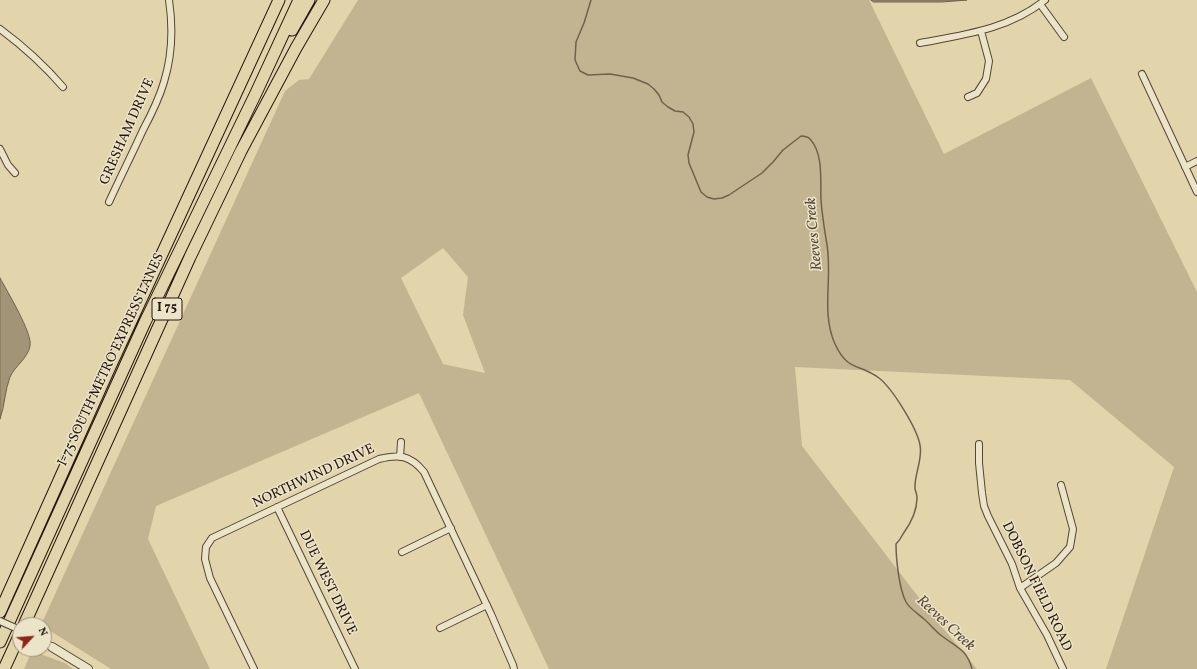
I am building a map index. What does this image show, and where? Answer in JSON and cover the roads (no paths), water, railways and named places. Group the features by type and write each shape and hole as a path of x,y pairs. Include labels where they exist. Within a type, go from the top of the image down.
{"highway":[{"name":"I 75","path":"0,612 109,369 279,0"},
{"name":"I-75 SOUTH METRO EXPRESS LANES","path":"0,642 145,322 256,93 299,0"},
{"name":"I-75 SOUTH METRO EXPRESS LANES","path":"256,93 309,0"},
{"name":"I 75","path":"28,617 190,257 241,151 296,48 324,0"},
{"path":"4,669 12,652"}],"street":[{"name":"GRESHAM DRIVE","path":"109,202 164,83 171,44 172,15 170,0"},
{"path":"920,43 981,31 1011,21 1042,2 1064,37"},
{"path":"0,29 39,62 63,87"},
{"path":"968,97 977,93 986,79 989,61 981,31"},
{"path":"1142,74 1197,192"},
{"path":"0,149 8,165 15,173"},
{"path":"1185,167 1197,162"},
{"path":"400,457 401,442"},
{"name":"DOBSON FIELD ROAD","path":"979,444 979,467 985,508 988,518 1012,564 1020,588 1047,635 1063,669"},
{"name":"NORTHWIND DRIVE","path":"254,669 210,578 205,559 206,547 212,538 379,459 392,456 405,457 416,463 424,472 487,605 514,669"},
{"path":"1020,588 1056,563 1070,547 1073,529 1061,485"},
{"name":"DUE WEST DRIVE","path":"277,507 355,669"},
{"path":"402,552 450,528"},
{"path":"440,628 487,605"},
{"path":"0,621 12,626"},
{"path":"52,647 88,669"}],"waterway":[{"name":"Reeves Creek","path":"591,0 576,42 575,60 580,71 588,75 610,74 633,78 648,84 654,89 662,102 668,107 675,111 683,112 689,117 693,124 694,132 688,155 689,163 701,192 707,197 714,199 729,195 762,173 783,150 801,136 809,138 814,145 819,160 821,177 821,205 828,252 828,319 835,344 840,353 849,363 872,373 890,390 909,419 920,445 921,451 915,483 917,495 915,513 896,544 898,573 901,589 906,602 912,609 939,634 964,653 970,662 972,669"}]}
